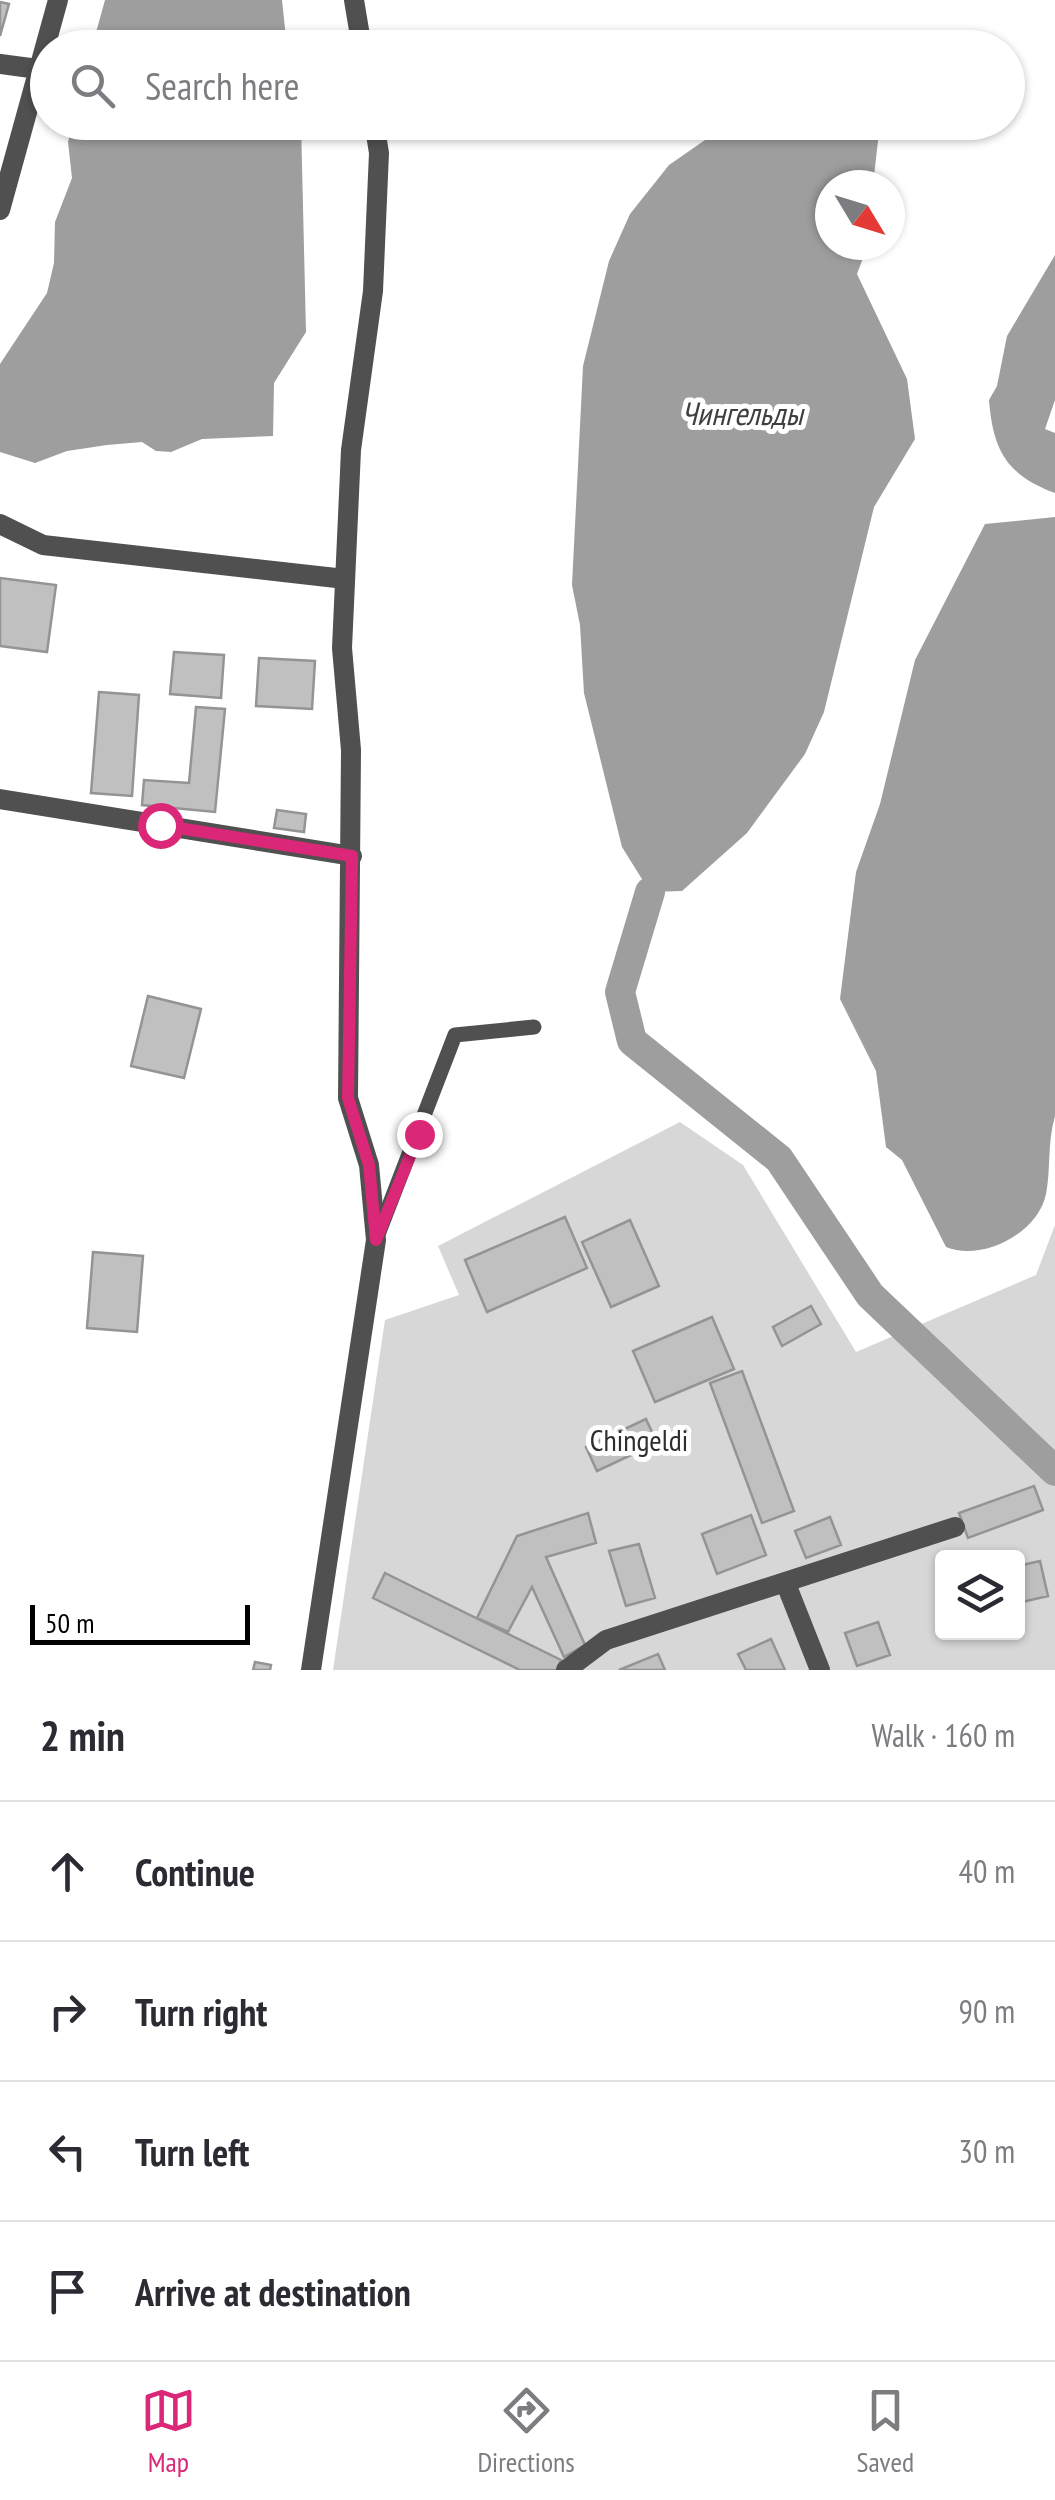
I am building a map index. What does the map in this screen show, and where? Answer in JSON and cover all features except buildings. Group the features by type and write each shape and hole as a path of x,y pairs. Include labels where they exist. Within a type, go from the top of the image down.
{"street":[{"path":"49,30 58,0"},
{"path":"354,0 359,30"},
{"path":"0,64 30,69"},
{"path":"0,210 30,99"},
{"path":"311,1670 376,1240 369,1165 348,1098 351,750 342,648 350,450 373,291 377,140"},
{"path":"0,524 42,544 345,579"},
{"path":"0,799 352,856"},
{"path":"566,1670 606,1640 955,1527"},
{"path":"786,1584 820,1670"}],"lane":[{"path":"376,1240 455,1034 534,1027"}],"green space":[{"name":"Chingeldi","path":"680,1122 743,1165 856,1352 1036,1275 1055,1225 1055,1670 333,1670 385,1320 459,1295 438,1246"}],"water":[{"path":"105,0 282,0 285,30 97,30"},
{"path":"301,140 306,332 274,383 273,436 202,439 171,452 156,451 142,442 107,445 67,451 35,463 0,452 0,364 47,293 54,263 55,222 72,178 68,142"},
{"name":"Чингельды","path":"705,140 878,140 875,170 815,170 815,260 862,260 857,274 907,379 915,439 874,507 824,712 805,754 747,833 682,891 650,892 622,847 584,693 580,625 572,585 583,366 609,261 630,214 669,165"},
{"path":"1055,255 1055,400 1045,429 1055,433 1055,493 1025,478 1006,459 994,434 989,400 997,386 1007,336"},
{"path":"1055,517 1055,1116 1046,1194 1041,1208 1020,1232 991,1247 960,1251 946,1247 902,1160 886,1147 876,1071 840,999 856,872 880,804 915,660 985,524"}],"waterway":[{"path":"650,892 620,992 632,1041 779,1159 870,1295 1055,1471"}],"route":[{"path":"160,825 352,856 348,1098 369,1165 376,1240 419,1134"}]}
